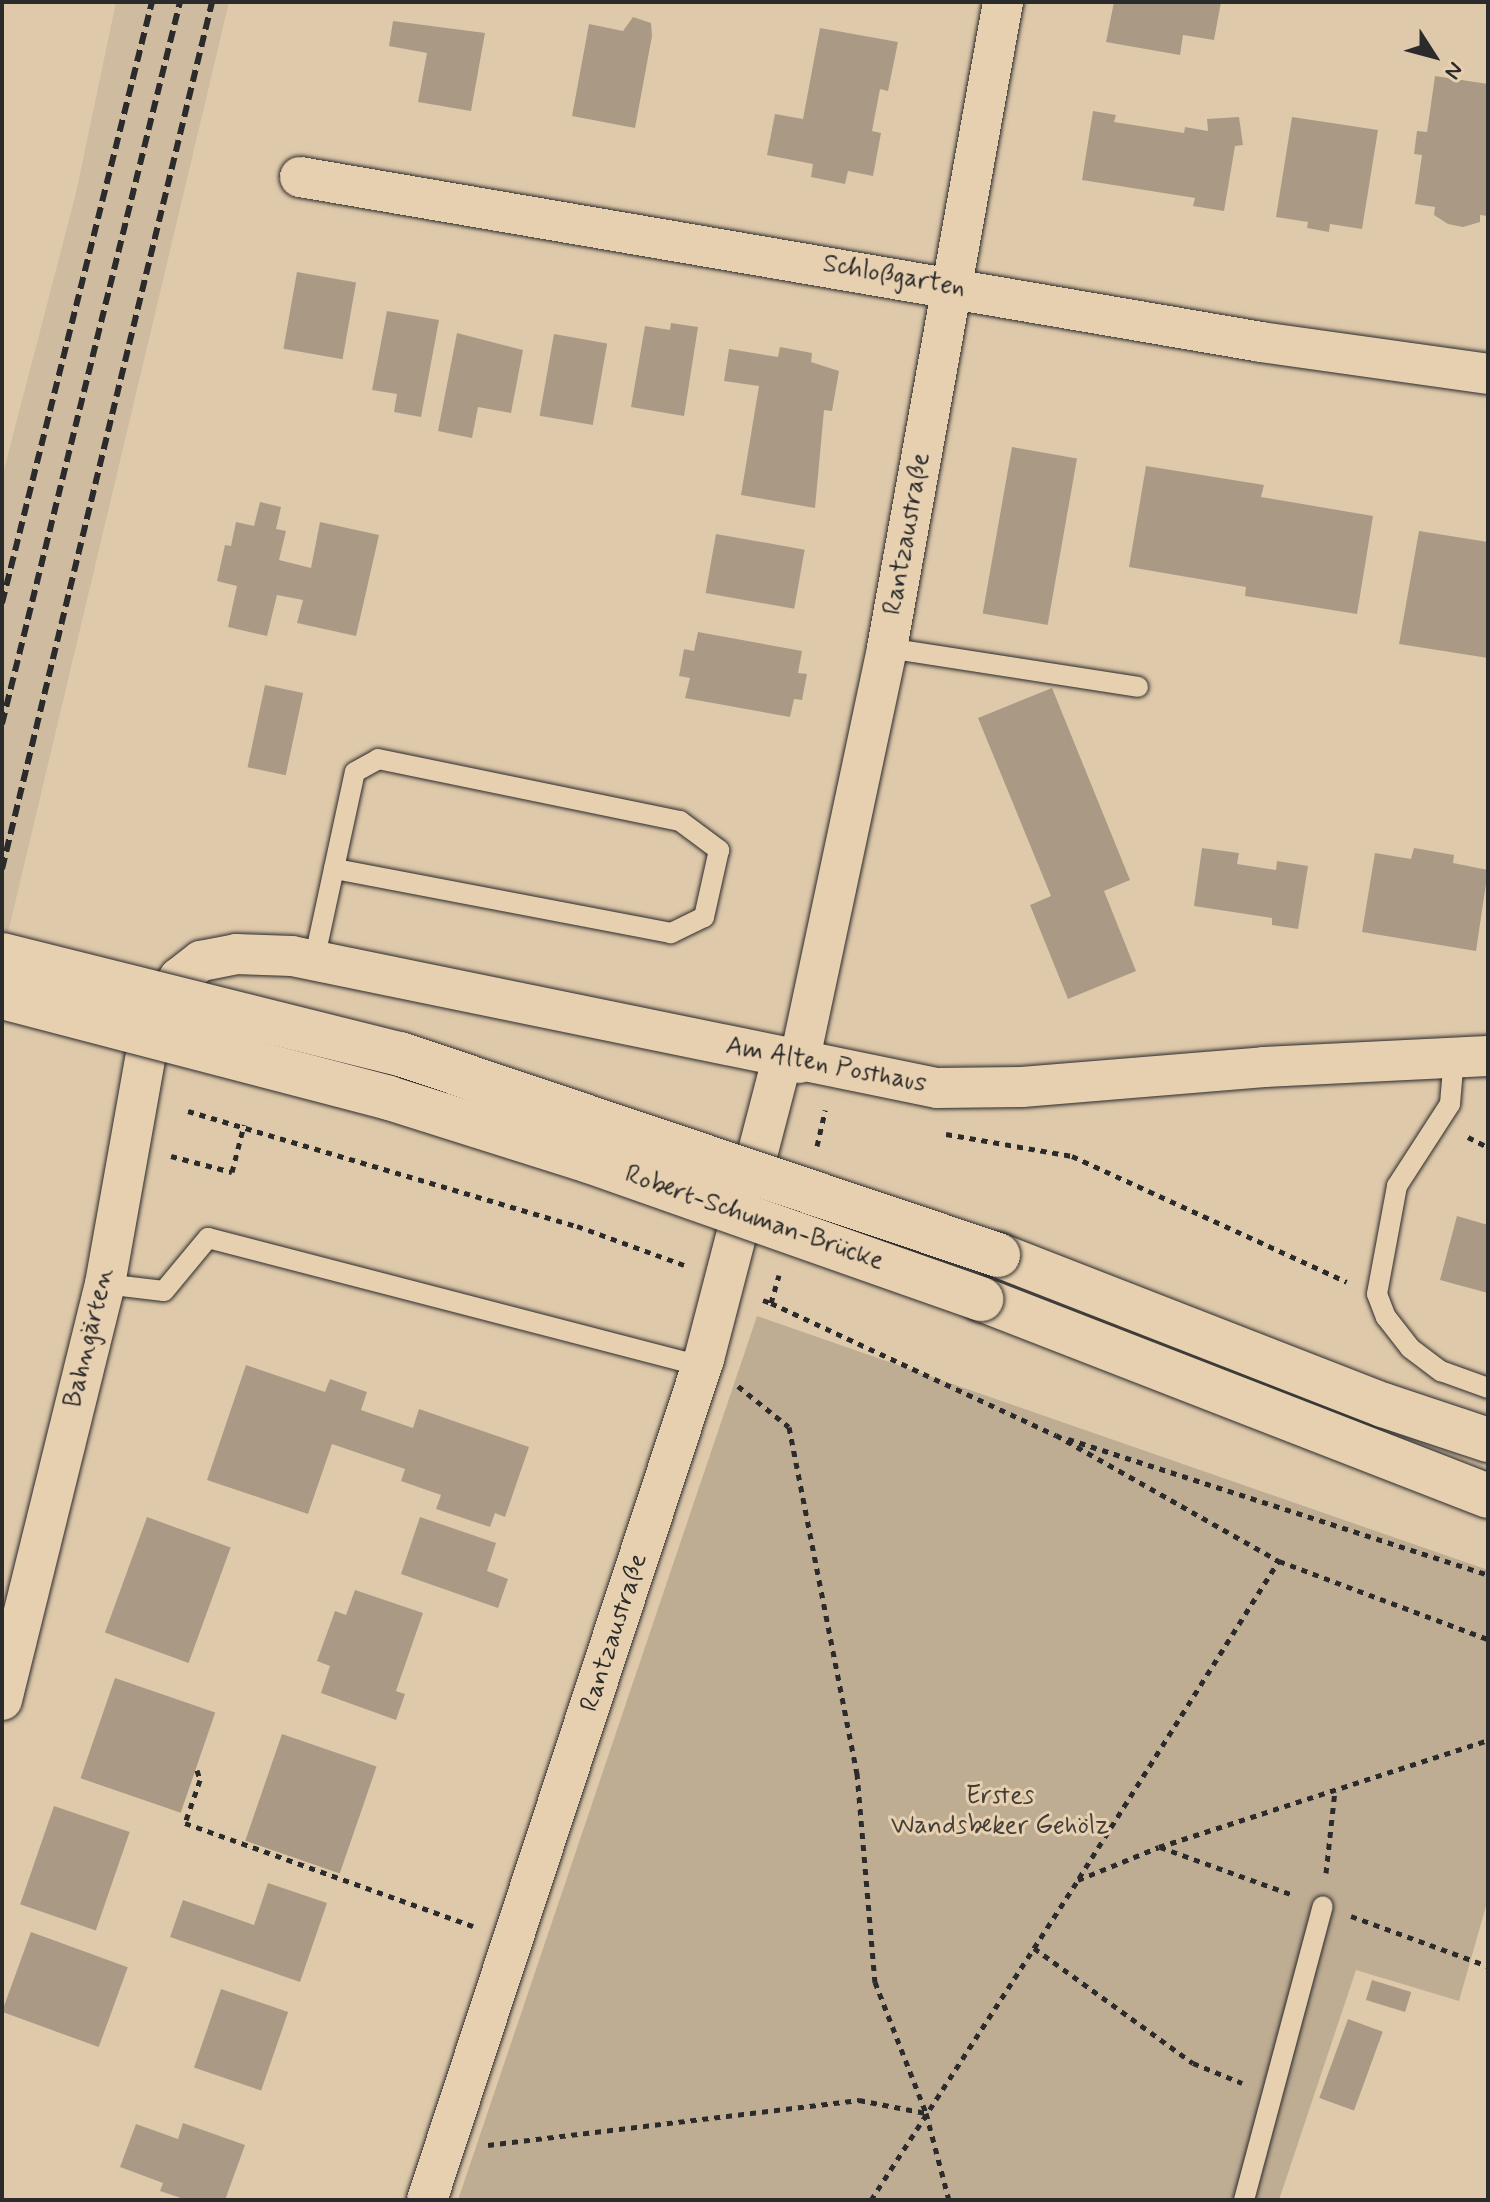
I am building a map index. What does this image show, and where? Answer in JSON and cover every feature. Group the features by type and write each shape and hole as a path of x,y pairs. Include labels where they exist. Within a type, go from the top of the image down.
{"main road":[{"name":"Robert-Schuman-Brücke","path":"2,955 400,1054 998,1255 1383,1405 1488,1440"},
{"name":"Robert-Schuman-Brücke","path":"2,997 389,1098 589,1161 981,1299 1488,1496"}],"street":[{"name":"Rantzaustraße","path":"427,2200 516,1941 703,1362 791,1061 887,648 1003,2"},
{"name":"Schloßgarten","path":"300,177 1261,342 1488,374"},
{"name":"Am Alten Posthaus","path":"179,978 201,961 236,954 314,961 791,1061 937,1088 1022,1087 1471,1057"},
{"name":"Bahngärten","path":"2,1700 105,1284 148,1043 159,1010 179,978"}],"lane":[{"path":"887,648 1138,687"},
{"path":"314,961 355,772 378,759 680,821 719,850 704,917 671,933 334,869"},
{"path":"1471,1057 1450,1104 1397,1186 1377,1294 1386,1317 1410,1348 1441,1371 1488,1388"},
{"path":"105,1284 164,1291 208,1238 703,1362"},
{"path":"1244,2200 1323,1906"}],"path":[{"path":"188,1111 244,1125 577,1226 681,1264"},
{"path":"826,1112 840,1115"},
{"path":"181,1159 232,1172 244,1125"},
{"path":"940,1133 1072,1156 1377,1294"},
{"path":"771,1303 1056,1435 1279,1561 1488,1639"},
{"path":"703,1362 789,1427 857,1773 875,1982 926,2113 949,2200"},
{"path":"1056,1435 1488,1575"},
{"path":"871,2200 1279,1561"},
{"path":"1078,1880 1159,1847 1488,1740"},
{"path":"197,1770 200,1780 185,1823 516,1941"},
{"path":"1323,1906 1335,1790"},
{"path":"1034,1948 1193,2063 1272,2096"},
{"path":"444,2151 859,2100 926,2113"}],"shaded area":[{"path":"116,2 229,2 2,958 2,477 76,193"}],"green space":[{"name":"Erstes Wandsbeker Gehölz","path":"757,1316 1488,1570 1488,1899 1459,2001 1356,1970 1279,2200 458,2200"}],"building":[{"path":"1114,2 1221,2 1214,40 1183,35 1180,55 1106,42"},
{"path":"633,17 651,23 652,36 635,128 572,116 589,24 623,31"},
{"path":"393,21 485,33 471,111 418,102 427,53 389,46"},
{"path":"820,28 898,42 888,91 880,89 872,131 881,133 873,176 848,171 845,184 811,177 813,164 767,155 775,114 803,119"},
{"path":"1435,76 1488,84 1488,216 1480,215 1480,222 1463,227 1448,224 1434,215 1435,207 1415,204 1422,155 1414,154 1417,131 1427,132"},
{"path":"1093,111 1116,115 1114,122 1184,133 1185,127 1208,131 1207,119 1239,117 1243,145 1235,146 1224,211 1193,206 1195,198 1082,180"},
{"path":"1292,117 1378,130 1362,229 1330,224 1329,232 1307,228 1308,222 1276,217"},
{"path":"297,272 356,282 343,359 283,349"},
{"path":"387,311 439,320 421,417 394,412 397,394 372,390"},
{"path":"671,323 698,327 684,416 631,407 645,326 670,330"},
{"path":"457,333 523,350 511,413 478,407 472,438 438,431"},
{"path":"554,334 607,343 593,425 540,416"},
{"path":"780,347 812,353 811,362 839,371 832,411 824,410 815,508 741,495 759,386 724,381 729,349 778,357"},
{"path":"1012,447 1077,458 1048,625 983,613"},
{"path":"1146,466 1264,485 1261,497 1373,516 1357,614 1245,596 1246,587 1129,567"},
{"path":"260,502 281,507 276,529 286,531 279,560 311,568 320,522 379,535 356,636 297,623 303,600 277,595 267,636 228,627 237,586 217,581 225,545 231,546 236,522 254,526"},
{"path":"1419,531 1488,542 1488,658 1399,644"},
{"path":"716,534 805,550 794,609 706,593"},
{"path":"698,632 802,651 798,673 807,674 802,700 794,699 790,717 685,698 690,678 679,676 684,649 694,651"},
{"path":"265,685 303,693 286,775 248,767"},
{"path":"1052,688 1130,880 1104,891 1136,971 1068,999 1030,905 1051,896 978,718"},
{"path":"1202,848 1239,853 1237,864 1276,870 1277,861 1308,866 1298,929 1272,925 1272,918 1194,906"},
{"path":"1414,848 1454,855 1453,863 1488,870 1476,951 1362,932 1375,853 1411,859"},
{"path":"1457,1216 1488,1225 1488,1293 1440,1280"},
{"path":"246,1365 325,1392 330,1379 367,1392 361,1410 413,1428 419,1409 529,1447 505,1517 495,1513 490,1527 436,1509 441,1495 401,1481 405,1469 332,1444 308,1514 207,1480"},
{"path":"147,1517 231,1547 189,1663 105,1633"},
{"path":"420,1517 496,1543 487,1571 508,1579 498,1608 401,1574"},
{"path":"355,1590 423,1613 396,1691 405,1694 396,1720 321,1693 330,1666 317,1661 335,1611 346,1615"},
{"path":"115,1678 215,1713 181,1813 80,1778"},
{"path":"282,1734 377,1767 340,1873 245,1841"},
{"path":"54,1806 130,1832 96,1930 20,1904"},
{"path":"268,1883 327,1903 300,1982 170,1937 183,1900 254,1925"},
{"path":"31,1932 128,1967 99,2047 2,2012"},
{"path":"1372,1980 1411,1992 1405,2012 1366,2000"},
{"path":"221,1989 288,2012 261,2091 194,2067"},
{"path":"1348,2019 1383,2032 1354,2111 1319,2098"},
{"path":"183,2123 245,2145 225,2200 187,2200 160,2191 163,2183 120,2167 136,2124 178,2139"}],"railway":[{"path":"2,603 152,2"},
{"path":"2,724 180,2"},
{"path":"2,869 212,2"}]}
